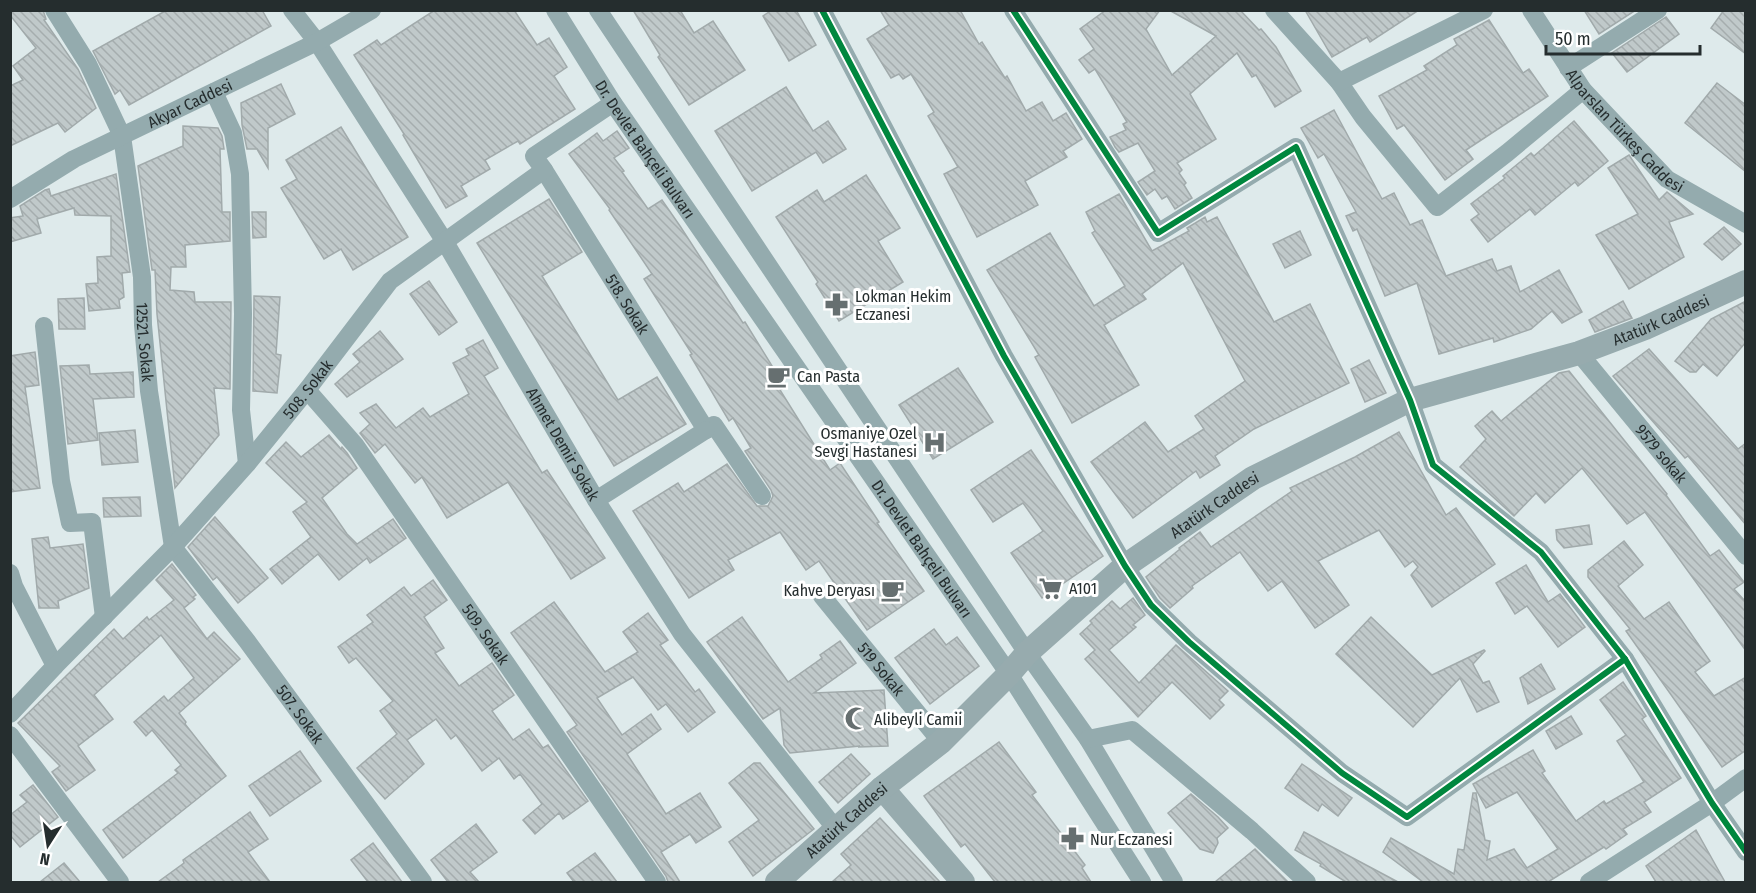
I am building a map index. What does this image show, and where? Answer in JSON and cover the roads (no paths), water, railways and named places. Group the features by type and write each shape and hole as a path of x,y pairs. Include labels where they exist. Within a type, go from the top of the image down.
{"street":[{"name":"12521. Sokak","path":"54,10 88,64 122,136 142,277 143,325 149,391 173,547"},
{"name":"Ahmet Demir Sokak","path":"292,10 317,42 445,242 596,500 682,634 835,828"},
{"name":"Akyar Caddesi","path":"10,199 74,159 317,42 372,10"},
{"name":"Dr. Devlet Bahçeli Bulvarı","path":"555,10 613,103 1009,674 1142,882"},
{"name":"Dr. Devlet Bahçeli Bulvarı","path":"598,10 1088,740 1174,882"},
{"path":"822,10 1004,356 1125,566 1151,605 1189,642 1342,773 1407,817 1625,659"},
{"path":"1013,10 1158,232 1296,147 1410,400 1434,465 1540,552 1625,659 1712,803 1746,852"},
{"path":"1274,10 1339,82 1363,117 1437,207 1583,90"},
{"path":"1339,82 1484,10"},
{"name":"Alparslan Türkeş Caddesi","path":"1532,10 1583,90 1667,179 1746,224"},
{"path":"1568,68 1658,10"},
{"path":"214,92 233,133 240,174 243,314 241,410 247,464"},
{"path":"544,170 534,156 613,103"},
{"name":"508. Sokak","path":"10,714 173,547 247,464 390,281 544,170"},
{"name":"518. Sokak","path":"544,170 710,427 762,496"},
{"name":"Atatürk Caddesi","path":"777,882 835,828 941,742 1028,653 1125,566 1253,478 1410,400 1580,353 1645,328 1746,282"},
{"path":"44,326 61,481 70,523 92,522 104,617"},
{"name":"9579 sokak","path":"1580,353 1746,556"},
{"name":"509. Sokak","path":"307,390 356,446 657,882"},
{"path":"596,500 710,427"},
{"name":"507. Sokak","path":"173,547 248,641 423,882"},
{"path":"10,573 14,586 55,666"},
{"name":"519 Sokak","path":"822,596 941,742"},
{"path":"1088,740 1132,730 1307,882"},
{"path":"10,735 120,882"},
{"path":"1589,882 1712,803 1746,778"},
{"path":"882,788 963,882"}],"place":[{"name":"Lokman Hekim Eczanesi","path":"837,305"},
{"name":"Can Pasta","path":"779,376"},
{"name":"Osmaniye Ozel Sevgi Hastanesi","path":"935,442"},
{"name":"A101","path":"1051,588"},
{"name":"Kahve Deryası","path":"893,590"},
{"name":"Alibeyli Camii","path":"856,719"},
{"name":"Nur Eczanesi","path":"1072,839"}]}
